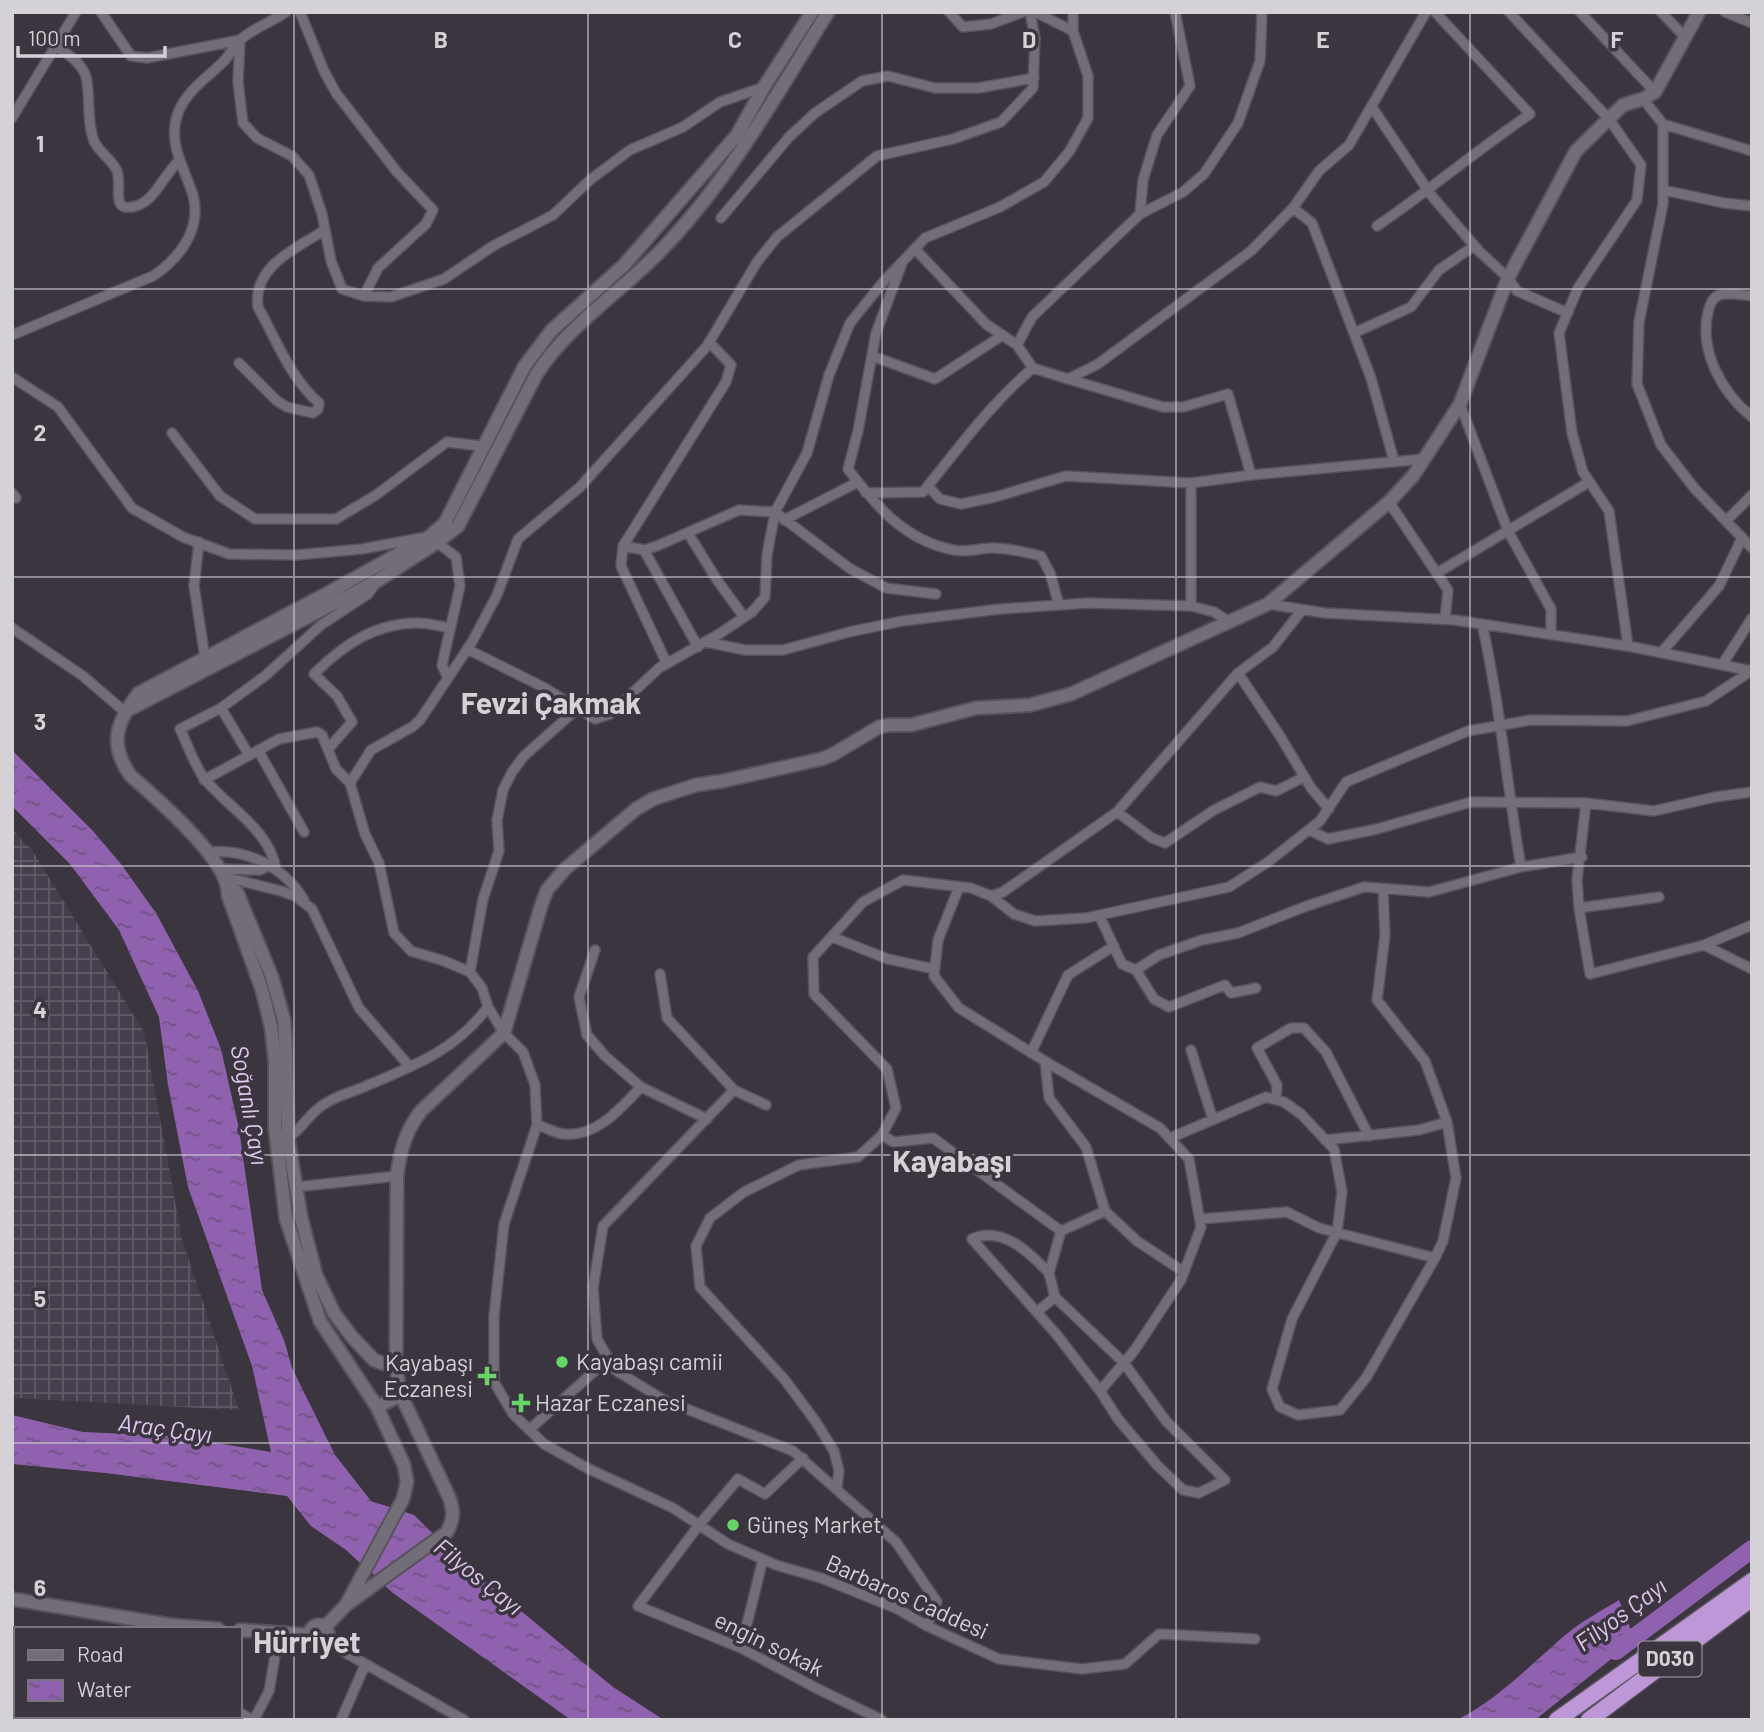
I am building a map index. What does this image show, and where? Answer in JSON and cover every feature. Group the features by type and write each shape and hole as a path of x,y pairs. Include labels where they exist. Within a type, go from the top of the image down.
{"highway":[{"name":"D030","path":"1558,1720 1752,1581"},
{"name":"D030","path":"1588,1720 1752,1598"}],"street":[{"path":"12,118 76,12"},
{"path":"102,12 131,56 147,58 240,40 286,12"},
{"path":"300,12 336,93 397,172 433,210 426,224 378,268 363,296"},
{"path":"125,712 377,581 433,540 445,523 524,367 551,331 624,265 737,135 812,12"},
{"path":"325,1634 346,1605 403,1499 407,1482 404,1465 377,1407 320,1321 286,1219 282,1140 286,1049 281,1005 237,892 208,852 130,775 123,765 117,746 117,735 125,712 139,693 458,526 549,354 635,276 704,202 737,157 828,12"},
{"path":"949,12 963,27 991,24 1023,12"},
{"path":"1032,12 1073,31"},
{"path":"350,783 371,750 420,720 449,678 497,595 518,539 580,487 709,342 757,262 777,237 877,156 953,139 1001,122 1033,88 1035,38 1032,12"},
{"path":"467,649 545,688 595,719 610,713 659,668 744,618 765,597 767,555 775,512 807,453 829,375 850,323 925,238 1000,207 1044,181 1069,152 1088,118 1088,76 1073,31 1073,12"},
{"path":"1140,214 1143,180 1157,135 1190,86 1175,12"},
{"path":"1017,345 1032,317 1140,214 1183,192 1204,174 1238,123 1260,61 1262,12"},
{"path":"1068,379 1098,364 1251,251 1293,208 1319,171 1349,145 1426,12"},
{"path":"1377,226 1429,191 1479,148 1530,114 1435,12"},
{"path":"1509,12 1609,119 1641,164 1637,200 1578,288 1559,334 1572,433 1583,472 1609,510 1628,646"},
{"path":"1580,12 1655,92"},
{"path":"1661,12 1685,37"},
{"path":"346,1605 447,1532 453,1521 454,1510 401,1395 396,1368 397,1176 403,1142 421,1111 504,1033 547,890 565,869 645,804 673,791 821,759 889,724 911,725 976,708 1030,705 1072,694 1268,604 1389,502 1413,476 1460,404 1508,278 1576,151 1623,106 1655,92 1699,12"},
{"path":"1725,12 1752,23"},
{"path":"12,335 153,276 170,265 182,251 191,233 194,214 193,197 174,139 178,110 188,95 225,60 240,40"},
{"path":"240,40 238,82 243,123 257,138 292,156 309,175 331,261 342,289 363,296 391,297 444,279 493,246 553,215 630,150 683,127 720,102 764,87"},
{"path":"56,47 74,60 86,76 92,135 96,145 117,171 120,204 126,207 135,206 146,201 179,161"},
{"path":"721,218 789,136 815,113 862,81 888,76 935,88 978,88 1034,78"},
{"path":"1643,99 1663,124 1752,151"},
{"path":"1372,107 1429,191 1474,246 1508,278 1517,291 1568,313"},
{"path":"1663,124 1663,204 1639,322 1637,384 1661,445 1695,489 1752,548"},
{"path":"1663,190 1752,206"},
{"path":"1293,208 1312,223 1371,378 1394,461"},
{"path":"239,363 282,405 313,413 318,409 319,403 293,372 258,307 257,298 262,278 268,270 291,251 325,230"},
{"path":"1354,333 1411,307 1439,270 1474,246"},
{"path":"915,249 986,324 1017,345 1033,368 1163,407 1183,407 1228,394 1251,475"},
{"path":"903,261 876,333 858,431 848,469 877,507 913,535 956,551 995,548 1020,550 1041,556 1050,573 1059,605"},
{"path":"1752,296 1723,294 1716,297 1710,303 1707,331 1710,356 1722,383 1732,398 1752,417"},
{"path":"872,356 935,379 1003,335"},
{"path":"667,664 621,566 623,547 726,382 731,365 709,342"},
{"path":"866,493 923,492 984,415 1033,368"},
{"path":"12,377 58,407 132,508 183,537 229,554 296,555 433,540 456,557 460,586 442,666 449,678"},
{"path":"1460,404 1507,531 1551,609 1552,634"},
{"path":"172,433 220,496 255,519 336,519 376,495 447,442 482,446"},
{"path":"928,486 940,499 961,504 995,497 1066,475 1191,483 1424,459"},
{"path":"785,520 858,482"},
{"path":"1437,573 1589,482"},
{"path":"1191,483 1191,606"},
{"path":"1726,521 1752,495"},
{"path":"1389,502 1448,590 1445,619"},
{"path":"623,547 644,550 738,510 775,512 849,568 886,588 936,594"},
{"path":"688,533 744,618"},
{"path":"1661,653 1719,586 1742,538"},
{"path":"199,542 194,586 205,659"},
{"path":"644,550 702,644"},
{"path":"272,868 273,856 264,840 204,780 180,729 221,708 265,676 321,625 368,594 377,581"},
{"path":"1268,604 1302,610 1445,619 1482,624 1628,646 1751,671"},
{"path":"702,644 745,650 783,650 902,621 1059,605 1191,606 1214,612 1230,622"},
{"path":"991,896 1003,892 1117,812 1237,673 1273,647 1302,610"},
{"path":"1721,665 1752,618"},
{"path":"328,749 352,722 337,696 314,674 333,655 379,627 418,623 450,628"},
{"path":"1482,624 1502,726 1510,803 1521,867"},
{"path":"12,628 83,676 125,712"},
{"path":"837,1487 839,1471 834,1451 816,1422 785,1380 699,1287 696,1246 709,1218 744,1192 799,1165 858,1157 881,1135 896,1108 887,1069 814,994 813,957 863,902 903,880 971,888 991,896 1014,914 1035,921 1086,919 1229,887 1320,821 1346,782 1468,731 1531,720 1627,721 1706,701 1751,671"},
{"path":"1237,673 1304,777 1329,808"},
{"path":"221,708 304,832"},
{"path":"204,780 279,738 317,732 322,734 336,769 350,783 365,834 379,863 394,933 411,951 470,972 483,899 499,851 497,820 503,790 524,756 578,708"},
{"path":"1117,812 1152,838 1165,843 1214,810 1260,787 1276,791 1304,777"},
{"path":"1309,830 1328,839 1377,829 1471,802 1586,803 1654,811 1715,797 1752,792"},
{"path":"1586,803 1577,880 1590,974 1704,945 1752,925"},
{"path":"208,852 240,853 257,859 295,886 318,918 359,1008 411,1067"},
{"path":"1136,970 1159,955 1202,940 1238,933 1364,887 1429,892 1521,867 1581,857"},
{"path":"225,877 272,868"},
{"path":"225,877 281,891 305,902"},
{"path":"959,887 938,940 934,969 934,976 959,1007 1031,1053 1160,1128 1189,1159 1201,1227 1181,1280 1124,1363 1100,1391"},
{"path":"1170,1138 1266,1097 1284,1102 1301,1114 1334,1149 1342,1192 1337,1232 1292,1319 1272,1389 1280,1407 1297,1415 1340,1410 1366,1378 1435,1258 1443,1241 1456,1178 1447,1122 1425,1061 1377,1000 1385,935 1383,889"},
{"path":"1580,908 1659,897"},
{"path":"1099,915 1122,964 1136,970 1154,999 1169,1007 1225,985 1231,993 1256,988"},
{"path":"832,937 888,959 934,969"},
{"path":"1704,945 1752,970"},
{"path":"1031,1053 1068,975 1114,946"},
{"path":"595,950 579,997 587,1035 605,1056 641,1087 707,1119"},
{"name":"Barbaros Caddesi","path":"470,972 482,988 488,1007 504,1033 523,1052 535,1085 537,1125 504,1224 494,1316 494,1382 513,1414 544,1444 587,1468 673,1508 727,1544 898,1609 927,1626 999,1659 1082,1670 1125,1664 1159,1634 1255,1639"},
{"path":"660,974 667,1018 734,1090 766,1105"},
{"path":"282,1140 327,1101 428,1060 472,1028 488,1007"},
{"path":"1276,1100 1277,1085 1257,1048 1291,1028 1304,1028 1326,1052 1369,1136"},
{"path":"1191,1050 1213,1120"},
{"path":"1045,1061 1049,1098 1086,1147 1105,1212 1137,1241 1184,1272"},
{"path":"537,1125 563,1134 587,1131 614,1115 641,1087"},
{"path":"734,1090 603,1226 593,1288 597,1339 615,1370 664,1400 793,1451 837,1487 896,1542 937,1602 927,1626"},
{"path":"1325,1140 1419,1130 1447,1122"},
{"path":"881,1135 894,1142 933,1138 1061,1231"},
{"path":"282,1140 322,1288 342,1324 374,1360 396,1368"},
{"path":"296,1187 397,1176"},
{"path":"1061,1231 1105,1212"},
{"path":"1199,1219 1287,1212 1319,1228 1435,1258"},
{"path":"1049,1273 1061,1231"},
{"path":"986,1235 1007,1240 1029,1252 1049,1273 1055,1297 1124,1363 1167,1421 1225,1480 1199,1493 1183,1490 1157,1465 1118,1419 1100,1391 1037,1311 972,1240 986,1235"},
{"path":"1037,1311 1055,1297"},
{"path":"529,1430 608,1359"},
{"path":"355,1374 374,1360"},
{"path":"377,1407 401,1395"},
{"path":"699,1525 738,1479 765,1494 803,1458"},
{"name":"engin sokak","path":"699,1525 638,1606 741,1648 882,1720"},
{"path":"741,1648 764,1559"},
{"path":"12,1599 194,1627"},
{"path":"242,1630 309,1635 310,1630 317,1625 365,1665 458,1718"},
{"path":"253,1720 269,1690 279,1633"},
{"path":"341,1720 365,1665"}],"shaded area":[{"path":"12,829 32,850 144,1032 182,1239 239,1410 12,1398"}],"water":[{"path":"12,750 93,831 121,864 156,913 198,991 221,1049 239,1129 262,1290 284,1340 292,1368 335,1455 371,1501 414,1515 463,1563 613,1687 664,1720 571,1720 393,1593 346,1550 311,1526 287,1496 12,1464 12,1415 83,1432 173,1436 271,1452 252,1366 188,1187 168,1085 159,1017 119,930 70,864 12,806"},
{"path":"1619,1600 1635,1640 1535,1720 1457,1720 1501,1691 1570,1631"}],"waterway":[{"name":"Filyos Çayı","path":"1616,1651 1752,1549"}],"place":[{"name":"Kayabaşı camii","path":"562,1362"},
{"name":"Kayabaşı Eczanesi","path":"487,1376"},
{"name":"Hazar Eczanesi","path":"521,1403"},
{"name":"Güneş Market","path":"733,1525"}],"district":[{"name":"Fevzi Çakmak","path":"551,704"},
{"name":"Kayabaşı","path":"952,1162"},
{"name":"Hürriyet","path":"307,1643"}],"water label":[{"name":"Soğanlı Çayı","path":"249,1105"},
{"name":"Araç Çayı","path":"165,1429"}]}
